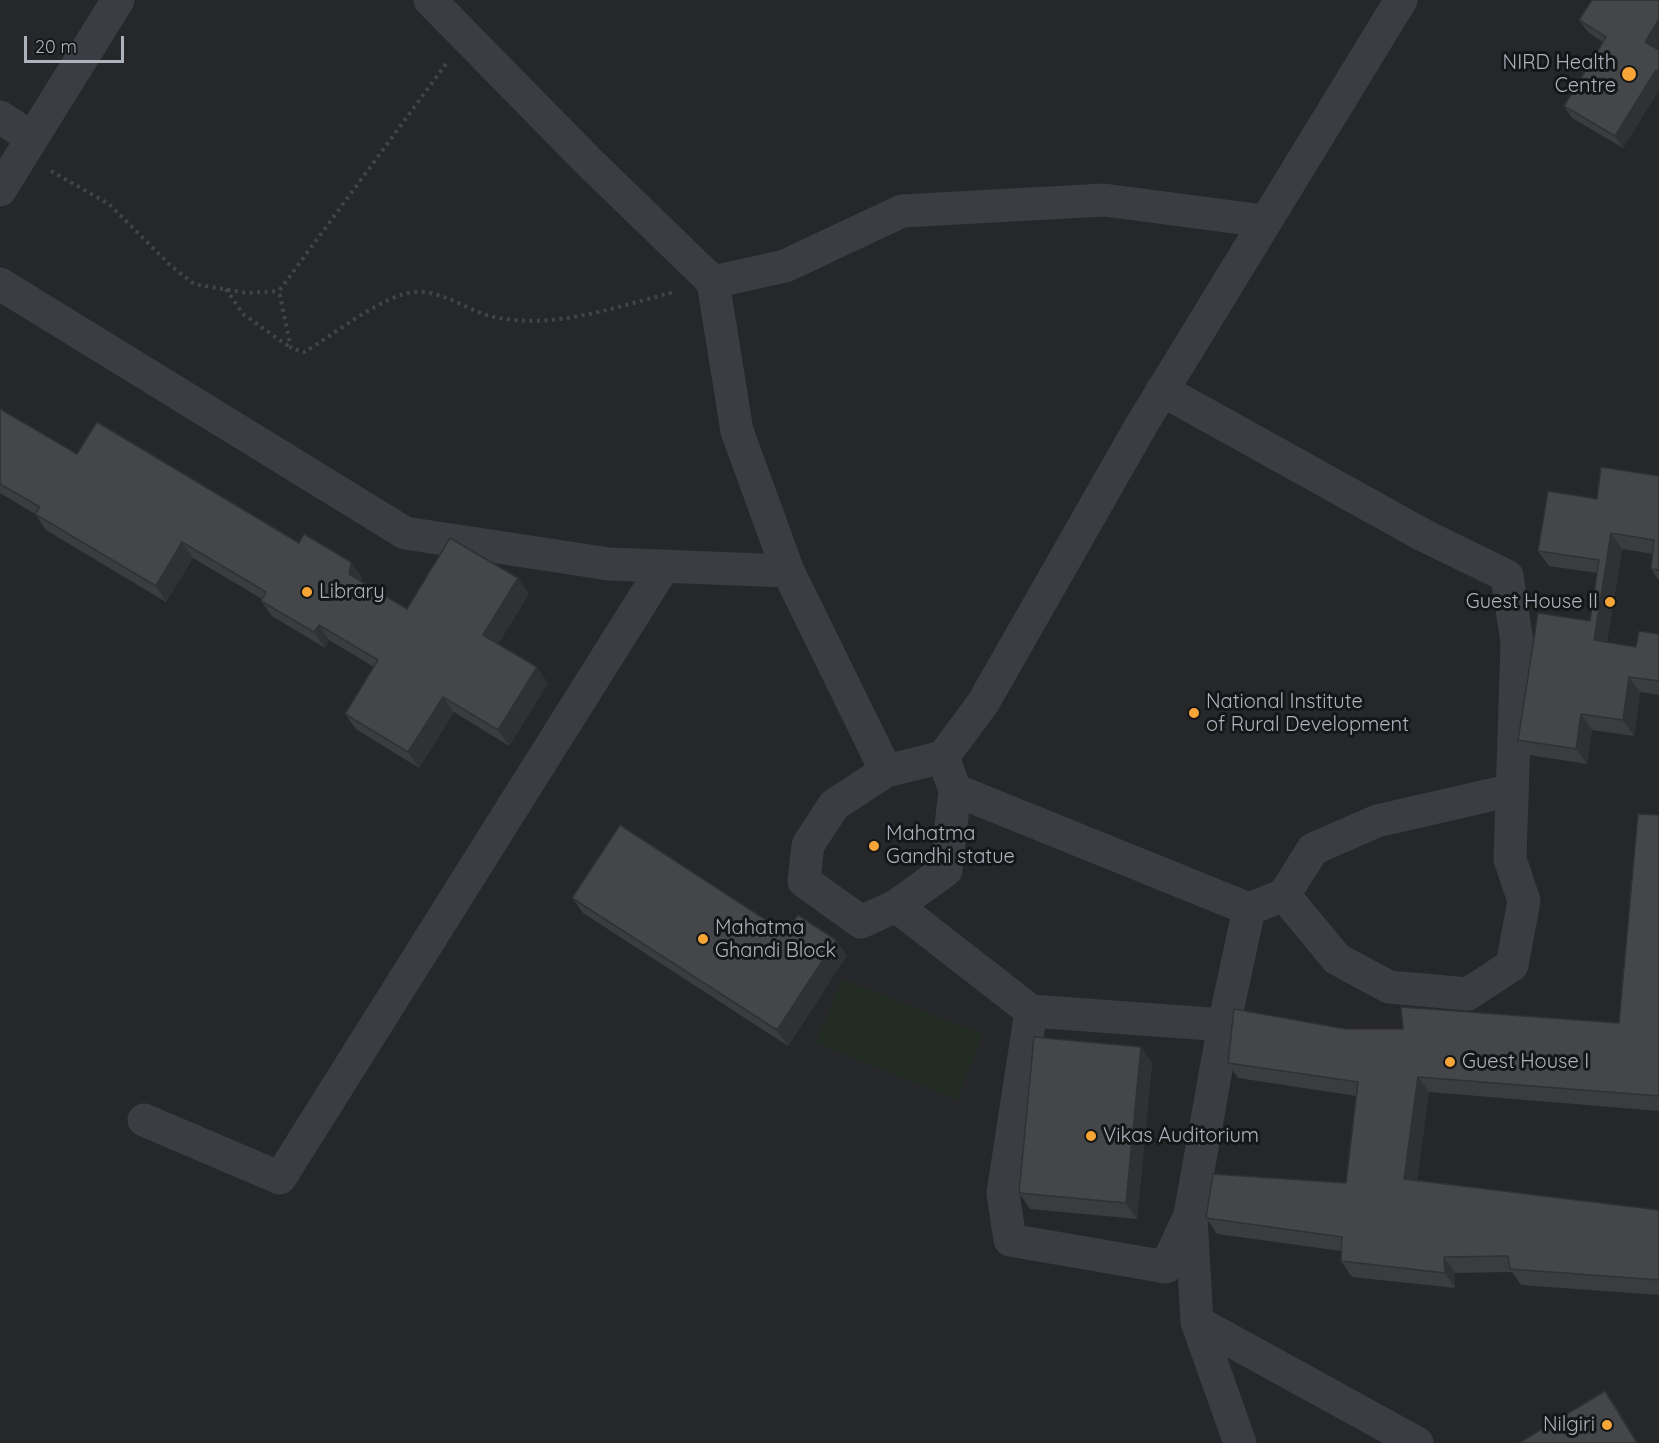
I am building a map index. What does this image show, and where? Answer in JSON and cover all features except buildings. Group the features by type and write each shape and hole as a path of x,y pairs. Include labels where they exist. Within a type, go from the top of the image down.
{"lane":[{"path":"0,190 118,0"},
{"path":"430,0 712,282 737,432 788,572 886,771"},
{"path":"943,757 955,790 946,870 896,906 861,922 804,881 808,845 834,805 886,771 943,757 983,703 1162,390 1401,0"},
{"path":"0,117 25,147"},
{"path":"712,282 785,266 902,211 1104,200 1264,221"},
{"path":"0,284 405,533 609,564 788,572"},
{"path":"1162,390 1424,535 1508,576 1517,642 1510,860 1524,901 1512,965 1468,994 1389,987 1336,959 1284,895"},
{"path":"144,1120 280,1178 664,566"},
{"path":"955,790 1249,909 1284,895 1312,849 1377,821 1512,790"},
{"path":"896,906 1030,1011 1224,1025"},
{"path":"1240,1443 1197,1322 1191,1215 1224,1025 1249,909"},
{"path":"1030,1011 1003,1193 1010,1240 1166,1267 1191,1215"},
{"path":"1197,1322 1417,1443"}],"path":[{"path":"291,348 279,291 466,36"},
{"path":"25,147 53,172 109,204 170,265 194,284 247,293 279,291"},
{"path":"226,288 243,314 291,348 304,352 379,304 416,292 458,300 491,317 525,322 592,314 712,282"}],"shaded area":[{"path":"0,0 1659,0 1659,1443 0,1443"},
{"path":"842,979 982,1034 958,1100 816,1043"}],"place":[{"name":"NIRD Health Centre","path":"1629,74"},
{"name":"Library","path":"307,592"},
{"name":"Guest House II","path":"1610,602"},
{"name":"National Institute of Rural Development","path":"1194,713"},
{"name":"Mahatma Gandhi statue","path":"874,846"},
{"name":"Mahatma Ghandi Block","path":"703,939"},
{"name":"Guest House I","path":"1450,1062"},
{"name":"Vikas Auditorium","path":"1091,1136"},
{"name":"Nilgiri","path":"1607,1425"}]}
